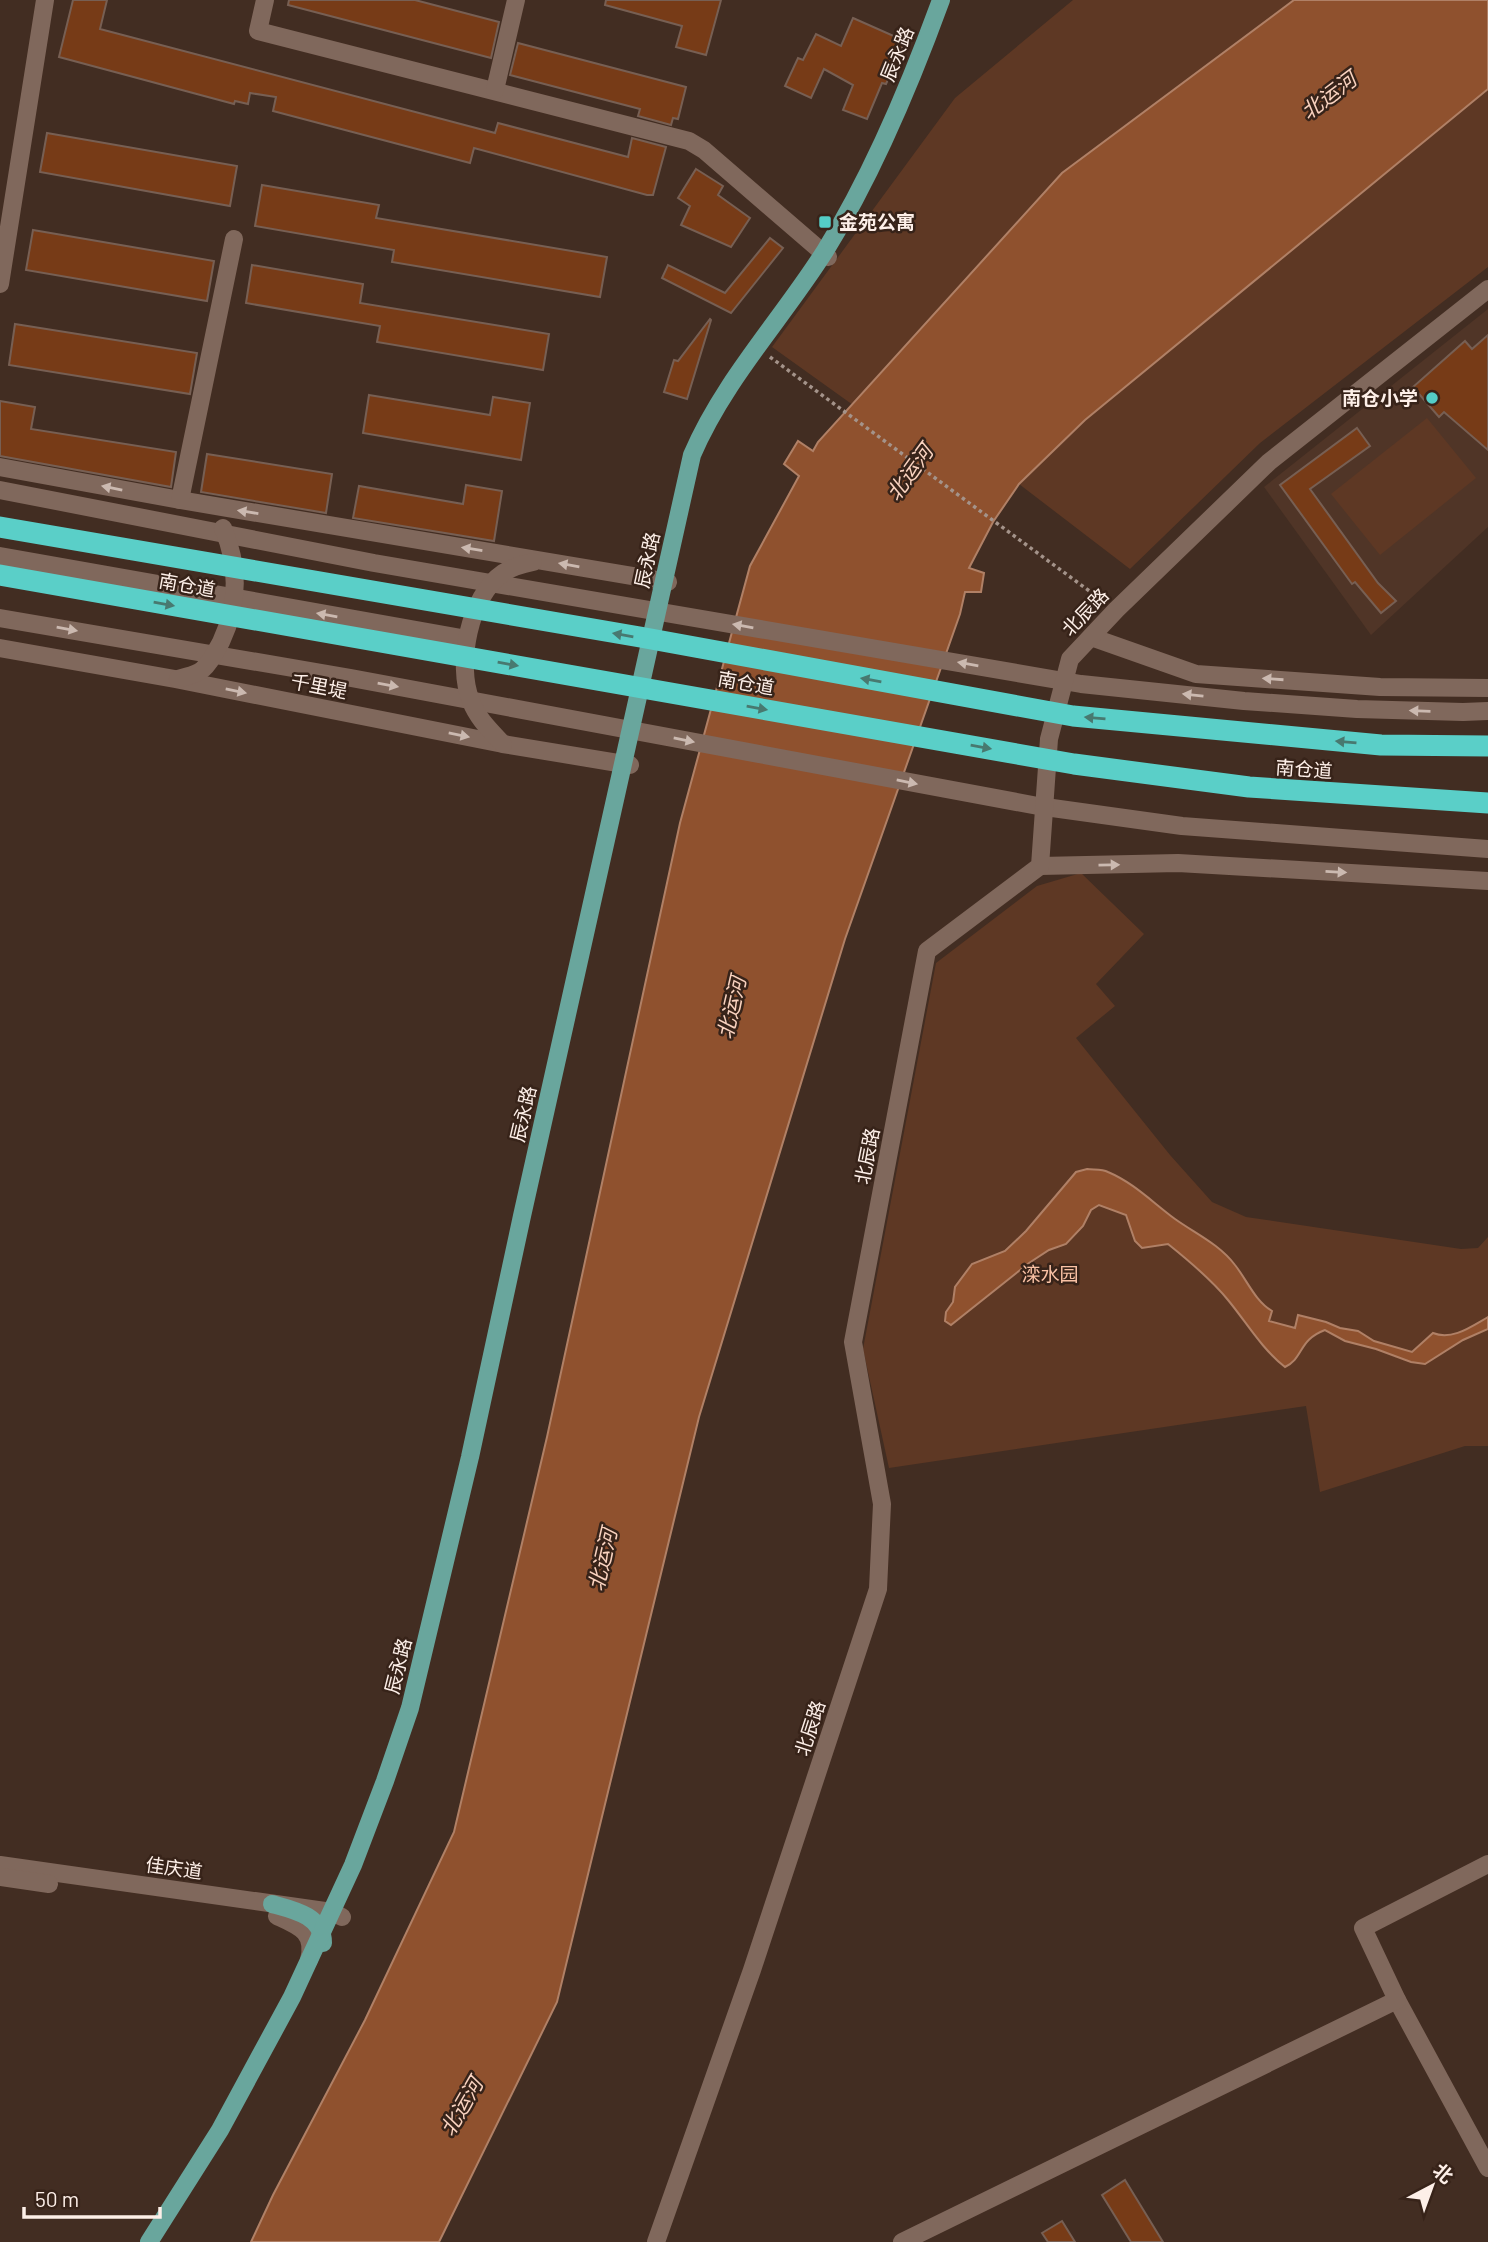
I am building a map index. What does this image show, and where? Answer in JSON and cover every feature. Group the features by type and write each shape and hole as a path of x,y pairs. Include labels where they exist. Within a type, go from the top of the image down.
{"highway":[{"name":"南仓道","path":"0,527 640,637 1073,716 1381,745 1488,746"},
{"name":"南仓道","path":"0,575 1074,764 1249,788 1488,803"}],"main road":[{"name":"辰永路","path":"160,2242 243,2108 313,1964 385,1781 410,1708 470,1457 522,1216 627,765 662,576 685,479 701,433 725,392 826,255 877,156 941,0"},
{"name":"辰永路","path":"662,576 702,446 727,398 854,214 882,160 948,0"},
{"name":"辰永路","path":"149,2242 237,2099 313,1964"}],"street":[{"path":"0,284 45,0"},
{"path":"265,0 258,31 689,141 704,150 826,255"},
{"path":"495,90 516,0"},
{"path":"180,500 234,239"},
{"name":"北辰路","path":"656,2242 752,1970 878,1590 882,1504 853,1342 928,951 1040,866 1049,739 1070,659 1116,610 1269,462 1488,289"},
{"path":"0,467 211,506 540,560 662,576"},
{"path":"0,490 373,563 1081,684 1244,701 1357,709 1488,711"},
{"path":"175,680 203,670 215,654 228,625 234,599 231,547 211,506"},
{"path":"0,556 467,639"},
{"path":"503,744 486,727 471,704 465,684 467,639 484,593 501,574 517,566 540,560"},
{"path":"0,618 351,678 1038,806 1182,826 1488,849"},
{"path":"1091,637 1196,674 1380,687 1488,688"},
{"name":"千里堤","path":"0,648 503,744 627,765"},
{"path":"1040,866 1178,863 1488,881"},
{"path":"1488,1864 1363,1928 1397,2000 1488,2168"},
{"name":"佳庆道","path":"0,1865 274,1910 329,1922"},
{"name":"佳庆道","path":"0,1877 274,1910"},
{"path":"274,1910 302,1928 309,1936 313,1964"},
{"path":"902,2242 1397,2000"}],"path":[{"path":"761,350 1116,610"}],"shaded area":[{"name":"南仓小学","path":"1488,309 1488,527 1371,635 1264,487"}],"green space":[{"path":"1073,0 1294,0 1062,173 853,405 772,347 955,98"},
{"path":"1488,89 1488,267 1260,443 1130,569 1019,484 1085,420"},
{"path":"1427,418 1476,478 1380,555 1331,494"},
{"name":"滦水园","path":"1081,873 1144,934 1096,984 1115,1006 1076,1038 1170,1155 1212,1202 1246,1217 1461,1249 1478,1248 1488,1237 1488,1446 1465,1446 1320,1492 1306,1406 889,1468 863,1349 936,963 1037,886"}],"water":[{"name":"北运河","path":"1294,0 1488,0 1488,89 1085,420 1019,484 993,522 969,568 984,573 981,592 965,592 960,614 845,939 699,1417 557,2002 439,2242 251,2242 365,2020 454,1832 547,1437 680,823 750,566 799,476 784,464 798,441 813,451 818,442 1062,173"},
{"path":"1087,1169 1106,1171 1117,1176 1222,1251 1261,1302 1272,1311 1269,1321 1295,1328 1298,1315 1358,1331 1374,1341 1412,1352 1433,1333 1455,1334 1488,1317 1488,1329 1463,1340 1425,1364 1345,1341 1325,1330 1310,1339 1295,1359 1285,1367 1261,1344 1221,1292 1191,1263 1168,1244 1142,1248 1135,1241 1126,1215 1099,1205 1091,1210 1083,1226 1066,1244 1049,1250 1029,1263 951,1325 945,1321 946,1312 953,1302 955,1287 972,1264 1005,1251 1026,1231 1076,1172"}],"building":[{"path":"73,0 107,0 100,29 495,133 498,123 628,157 632,138 666,147 653,195 474,148 470,163 273,111 276,97 250,93 248,104 235,101 234,104 59,57"},
{"path":"289,0 415,0 499,22 491,58 288,5"},
{"path":"606,0 721,0 706,55 676,47 682,26 605,5"},
{"path":"853,18 905,41 886,84 882,83 867,119 843,110 853,85 824,69 811,98 785,86 798,58 803,60 816,34 841,46"},
{"path":"518,43 686,87 678,119 673,118 671,125 638,116 640,109 510,75"},
{"path":"47,133 237,166 230,206 40,172"},
{"path":"696,169 723,186 718,195 750,218 731,247 681,225 690,206 678,198"},
{"path":"262,185 379,205 376,218 607,257 600,297 392,262 394,250 255,226"},
{"path":"33,230 214,261 207,301 26,270"},
{"path":"770,238 783,248 731,313 662,278 668,265 725,293"},
{"path":"252,265 363,284 360,303 549,334 543,370 377,342 380,326 246,303"},
{"path":"710,319 687,399 664,392 674,360 678,361"},
{"path":"15,324 197,353 190,394 9,365"},
{"path":"1488,335 1488,450 1444,412 1439,417 1413,387 1465,341 1472,349"},
{"path":"369,395 490,415 493,397 530,403 521,460 363,433"},
{"path":"0,401 35,407 31,429 176,452 171,487 0,456"},
{"path":"1357,428 1370,446 1310,489 1378,583 1396,601 1381,613 1355,582 1352,584 1280,485"},
{"path":"207,454 332,474 326,513 201,492"},
{"path":"466,485 502,491 494,541 353,518 359,486 463,504"},
{"path":"1125,2180 1163,2242 1131,2242 1102,2195"},
{"path":"1062,2221 1075,2242 1048,2242 1042,2233"}],"place":[{"name":"金苑公寓","path":"825,222"},
{"name":"南仓小学","path":"1432,398"}]}
